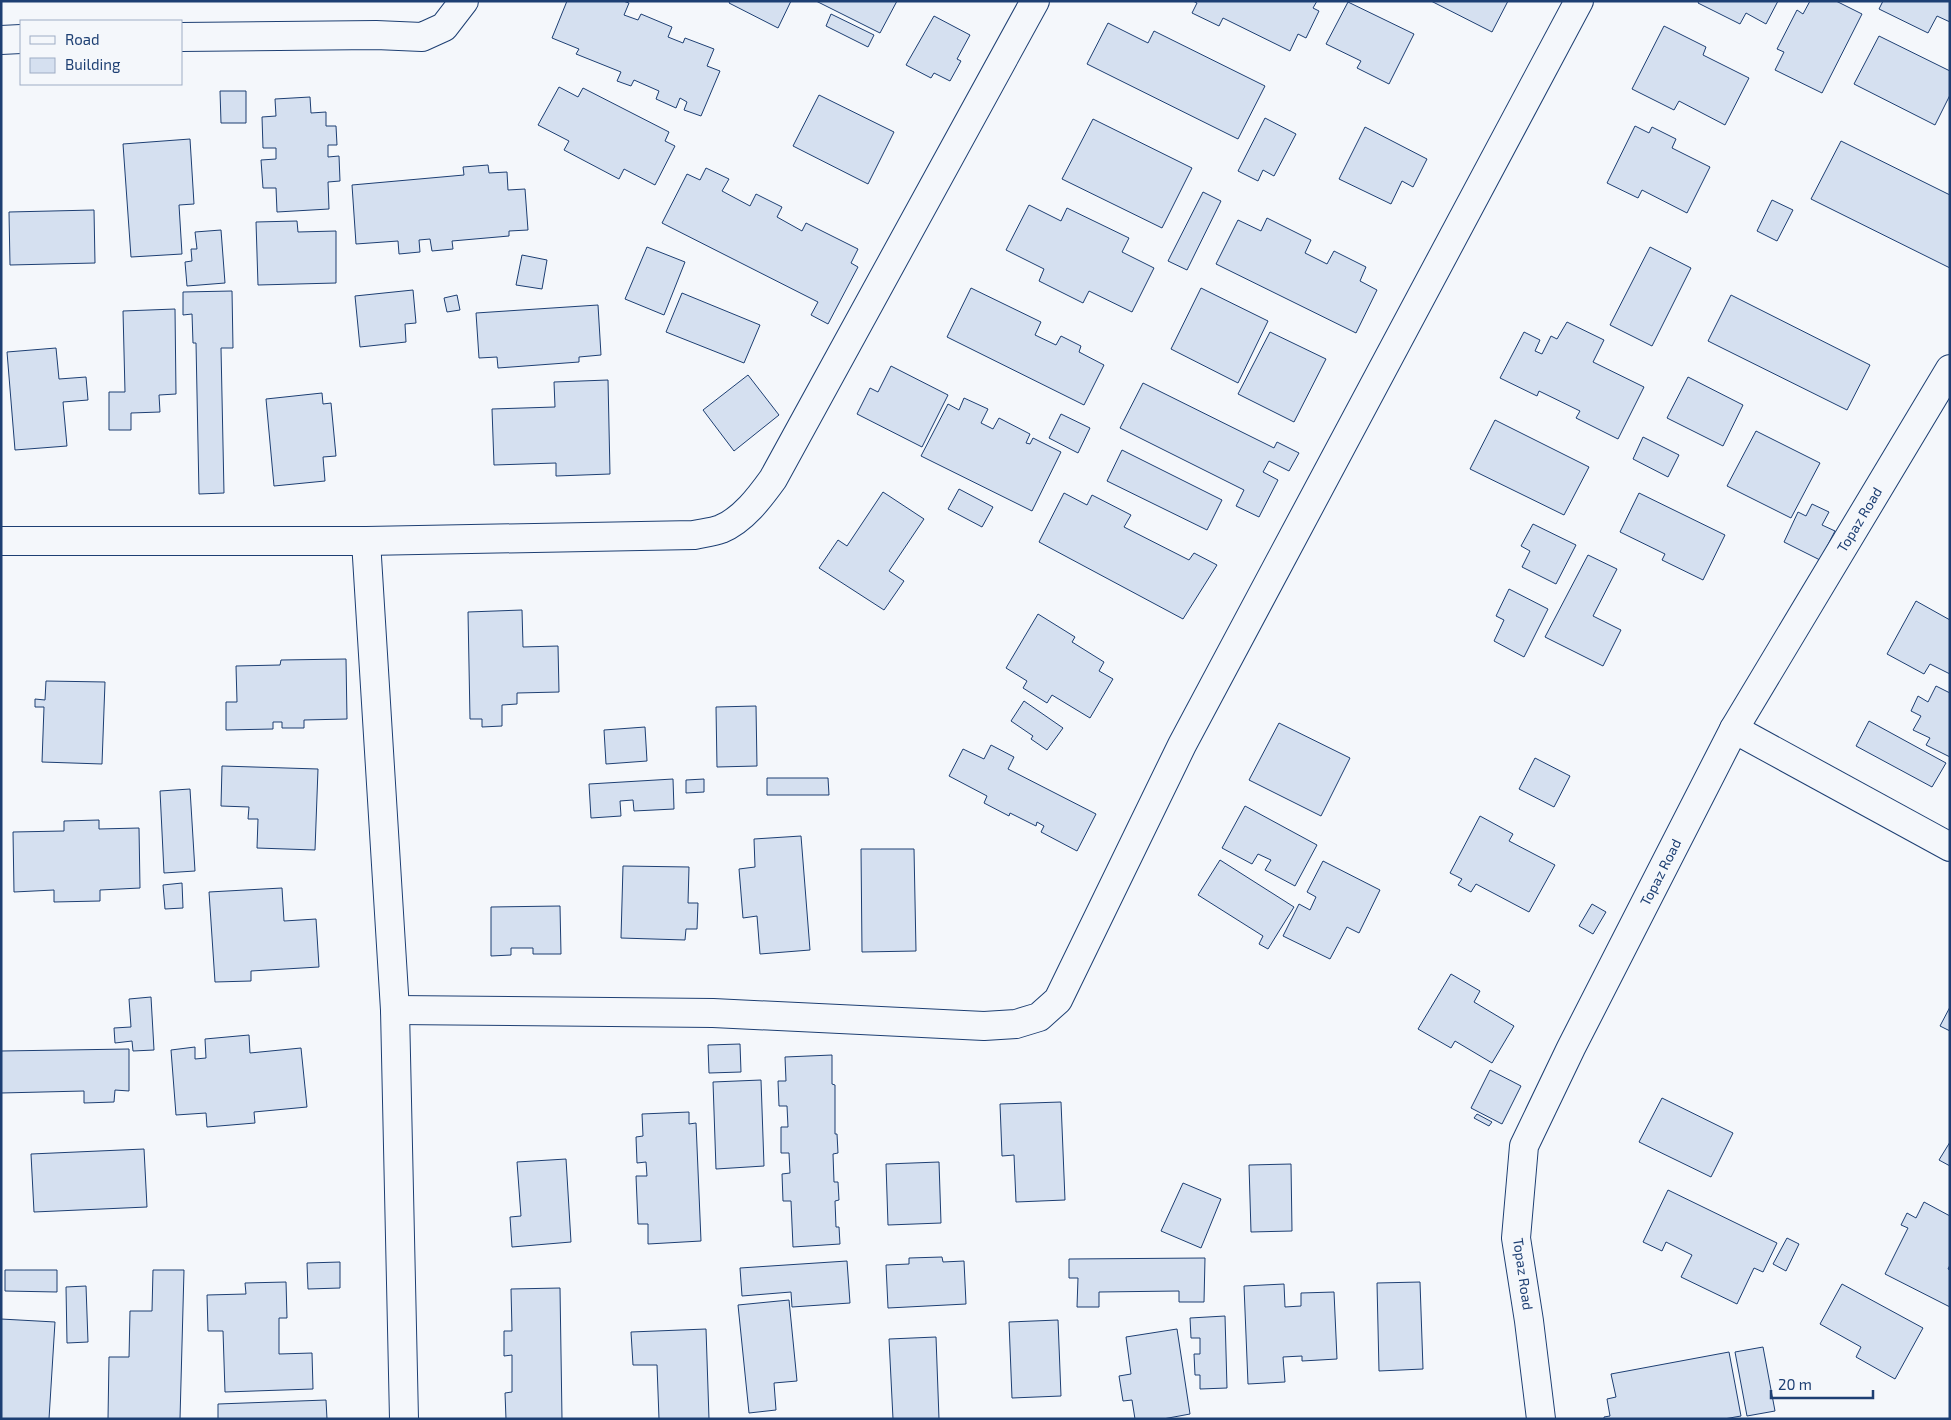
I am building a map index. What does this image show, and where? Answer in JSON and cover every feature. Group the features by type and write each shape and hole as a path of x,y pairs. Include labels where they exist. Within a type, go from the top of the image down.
{"street":[{"path":"182,37 376,35 422,37 444,28 464,1"},
{"path":"1,541 366,541 694,535 722,529 758,499 774,479 1035,1"},
{"path":"395,1010 713,1013 984,1026 1016,1024 1039,1017 1058,1000 1182,745 1580,1"},
{"path":"1,40 20,39"},
{"name":"Topaz Road","path":"1541,1419 1529,1321 1516,1238 1524,1146 1571,1048 1734,729 1949,370"},
{"path":"366,541 395,1010 404,1419"},
{"path":"1734,729 1950,847"}],"building":[{"path":"567,1 623,1 629,3 624,15 638,20 641,14 672,27 668,37 683,43 685,38 714,49 707,66 720,71 701,116 684,110 687,102 680,98 676,108 656,99 659,91 634,80 631,86 617,81 621,72 576,54 579,49 552,38"},
{"path":"730,1 791,1 778,28 729,3"},
{"path":"816,1 897,1 880,33"},
{"path":"1193,1 1317,1 1313,8 1319,11 1306,38 1298,34 1290,51 1223,18 1219,26 1192,13 1197,3"},
{"path":"1431,1 1508,1 1492,32"},
{"path":"1699,1 1778,1 1766,24 1746,13 1740,24 1698,3"},
{"path":"1810,1 1836,1 1862,14 1822,93 1775,70 1784,52 1777,49 1797,10 1803,14"},
{"path":"1883,1 1950,1 1950,22 1937,16 1928,33 1879,9"},
{"path":"1348,2 1414,34 1389,84 1357,68 1361,61 1326,44"},
{"path":"831,14 874,35 868,47 826,26"},
{"path":"934,16 970,35 957,59 961,61 950,81 934,73 931,78 906,65"},
{"path":"1108,23 1148,43 1154,31 1265,86 1238,139 1087,64"},
{"path":"1664,26 1706,47 1703,55 1749,78 1725,125 1679,101 1674,110 1632,89"},
{"path":"1879,36 1950,71 1950,95 1935,125 1854,84"},
{"path":"559,87 578,97 583,88 669,132 665,141 675,146 655,185 624,169 619,179 564,150 569,141 538,125"},
{"path":"220,91 246,91 246,123 221,123"},
{"path":"819,95 894,132 868,184 793,146"},
{"path":"310,97 311,113 326,112 326,126 336,126 337,145 328,145 328,157 339,156 340,181 328,182 329,209 277,212 276,188 263,188 261,160 276,159 276,148 263,148 262,117 276,116 275,99"},
{"path":"1265,118 1296,134 1274,176 1263,170 1258,181 1238,171"},
{"path":"1093,119 1192,168 1162,228 1062,179"},
{"path":"1635,126 1649,133 1652,127 1676,139 1672,148 1710,167 1687,213 1642,190 1638,198 1607,183"},
{"path":"1365,127 1427,159 1413,187 1402,181 1391,204 1339,179"},
{"path":"190,139 194,204 179,205 182,254 131,257 123,144"},
{"path":"1841,141 1950,195 1950,268 1811,199"},
{"path":"488,165 489,173 507,172 508,190 525,189 528,230 509,231 509,236 452,241 453,249 432,251 430,239 419,240 420,252 399,254 398,241 356,244 352,185 464,175 463,167"},
{"path":"706,168 729,179 722,191 750,206 756,194 782,207 777,217 802,231 806,223 858,249 851,263 858,267 828,324 811,315 818,302 662,223 687,174 700,180"},
{"path":"1203,192 1221,201 1187,270 1168,261"},
{"path":"1772,200 1793,210 1777,241 1757,231"},
{"path":"1029,205 1061,221 1067,208 1129,238 1122,252 1154,268 1132,312 1089,291 1083,303 1039,281 1044,269 1006,250"},
{"path":"94,210 95,263 10,265 9,212"},
{"path":"1267,218 1311,240 1305,253 1327,264 1334,251 1366,267 1360,281 1377,290 1356,333 1216,264 1238,220 1261,231"},
{"path":"297,221 298,232 336,231 336,283 258,285 256,222"},
{"path":"221,230 225,283 187,286 185,262 192,261 191,249 197,249 195,232"},
{"path":"647,247 685,262 664,315 625,299"},
{"path":"1650,247 1691,268 1652,346 1610,325"},
{"path":"522,255 547,260 542,289 516,285"},
{"path":"971,288 1041,322 1035,335 1056,345 1061,336 1081,346 1079,352 1104,365 1084,405 947,337"},
{"path":"1201,288 1268,321 1238,383 1171,349"},
{"path":"413,290 416,323 405,324 406,342 360,347 355,296"},
{"path":"232,291 233,348 221,348 224,493 199,494 196,343 193,343 192,314 183,315 183,292"},
{"path":"682,293 760,325 744,363 666,332"},
{"path":"457,295 460,310 447,312 444,298"},
{"path":"1731,295 1870,365 1847,410 1708,341"},
{"path":"598,305 601,355 579,357 579,362 498,368 497,357 479,358 476,313"},
{"path":"175,309 176,394 159,395 160,412 131,413 131,430 109,430 109,392 125,392 123,311"},
{"path":"1567,322 1604,340 1593,362 1644,387 1618,439 1576,418 1580,411 1539,391 1537,396 1500,378 1524,332 1540,340 1535,351 1542,354 1551,336 1557,339"},
{"path":"1270,332 1326,359 1294,422 1238,394"},
{"path":"56,348 59,379 86,377 88,400 63,402 67,446 15,450 7,352"},
{"path":"891,366 948,395 922,447 857,414 870,388 878,392"},
{"path":"748,375 779,415 734,451 703,410"},
{"path":"1688,377 1743,405 1723,446 1667,418"},
{"path":"608,380 610,474 556,476 556,463 494,465 492,409 555,407 554,382"},
{"path":"1143,383 1274,448 1277,442 1299,453 1289,471 1269,461 1263,472 1278,480 1259,517 1236,506 1244,490 1120,428"},
{"path":"322,393 323,404 331,403 336,456 323,457 325,481 274,486 266,399"},
{"path":"964,398 988,409 981,423 993,429 999,418 1030,434 1026,443 1030,444 1033,438 1061,452 1032,511 921,456 948,404 959,410"},
{"path":"1061,414 1090,428 1078,453 1049,438"},
{"path":"1495,420 1589,467 1564,515 1470,469"},
{"path":"1756,431 1820,463 1791,518 1727,486"},
{"path":"1643,437 1679,455 1668,477 1633,459"},
{"path":"1122,450 1222,500 1207,530 1107,481"},
{"path":"959,489 993,507 982,527 948,509"},
{"path":"883,492 924,519 889,571 904,581 884,610 819,568 838,540 847,546"},
{"path":"1064,493 1087,505 1092,495 1131,515 1124,527 1189,560 1194,553 1217,565 1183,619 1039,542"},
{"path":"1639,493 1725,535 1703,580 1662,560 1665,554 1620,532"},
{"path":"1812,504 1829,512 1822,525 1835,531 1820,560 1784,542 1798,512 1806,516"},
{"path":"1533,524 1576,545 1556,584 1522,567 1530,551 1521,546"},
{"path":"1588,555 1617,569 1593,616 1621,630 1603,666 1545,637"},
{"path":"1509,589 1548,609 1524,657 1494,641 1504,620 1496,616"},
{"path":"1916,601 1950,620 1950,674 1930,664 1924,674 1887,654"},
{"path":"522,610 523,647 558,646 559,692 517,693 517,704 502,705 502,726 482,727 482,719 470,719 468,612"},
{"path":"1038,614 1075,637 1072,642 1104,662 1099,671 1113,679 1090,718 1052,695 1047,703 1023,688 1027,681 1006,668"},
{"path":"346,659 347,719 304,720 304,728 282,728 282,722 273,722 273,729 226,730 226,702 237,702 236,666 280,665 281,660"},
{"path":"46,681 105,682 102,764 42,762 44,707 35,707 35,699 45,700"},
{"path":"1936,686 1950,693 1950,757 1926,745 1930,738 1913,730 1921,716 1911,711 1918,696 1928,702"},
{"path":"1024,701 1063,728 1047,750 1031,739 1033,736 1011,721"},
{"path":"756,706 757,766 717,767 716,707"},
{"path":"1869,721 1946,763 1932,787 1856,746"},
{"path":"1279,723 1350,758 1321,816 1249,780"},
{"path":"645,727 647,761 606,764 604,730"},
{"path":"991,745 1014,757 1008,769 1096,814 1077,851 1041,832 1044,826 1037,822 1036,826 1010,813 1009,816 984,803 987,796 949,776 963,749 984,759"},
{"path":"1535,758 1570,776 1554,807 1519,789"},
{"path":"222,766 318,769 315,850 257,848 258,819 248,819 249,807 221,806"},
{"path":"767,778 828,778 829,795 767,795"},
{"path":"673,779 674,809 634,811 633,800 620,801 621,816 591,818 589,784"},
{"path":"704,779 704,792 686,793 686,780"},
{"path":"190,789 195,871 164,873 160,791"},
{"path":"1245,806 1317,845 1295,886 1265,870 1271,860 1258,854 1252,864 1222,848"},
{"path":"1480,816 1513,834 1509,841 1555,865 1529,912 1476,884 1471,892 1458,885 1462,879 1450,873"},
{"path":"99,820 99,829 139,828 140,888 100,890 100,901 54,902 54,890 14,892 13,832 64,831 64,821"},
{"path":"801,836 810,950 760,954 757,916 743,918 739,869 755,867 754,839"},
{"path":"861,849 914,849 916,951 862,952"},
{"path":"1220,860 1294,907 1268,949 1259,944 1263,936 1198,895"},
{"path":"1323,861 1380,890 1359,933 1347,927 1330,959 1283,936 1299,904 1310,910 1316,897 1307,892"},
{"path":"623,866 689,867 688,903 698,903 697,929 686,929 685,940 621,938"},
{"path":"182,883 183,908 165,909 163,885"},
{"path":"282,888 284,921 316,919 319,967 251,971 251,981 215,982 209,892"},
{"path":"1592,904 1606,912 1593,934 1579,926"},
{"path":"560,906 561,954 533,954 533,948 511,948 511,955 491,956 491,907"},
{"path":"1451,974 1480,991 1474,1002 1514,1026 1492,1063 1455,1041 1451,1048 1418,1029"},
{"path":"151,997 154,1050 133,1051 132,1041 115,1043 114,1028 131,1027 129,999"},
{"path":"1950,1007 1950,1031 1940,1026"},
{"path":"249,1035 250,1053 301,1048 307,1107 254,1112 255,1123 207,1127 206,1113 176,1115 171,1050 195,1047 195,1059 206,1058 205,1039"},
{"path":"740,1044 741,1072 709,1073 708,1045"},
{"path":"129,1049 129,1091 115,1090 114,1102 84,1103 84,1091 1,1093 1,1051"},
{"path":"832,1055 832,1084 835,1085 835,1134 837,1134 838,1153 833,1154 834,1182 838,1182 839,1200 835,1201 836,1227 839,1227 840,1244 793,1247 791,1201 783,1201 782,1174 790,1173 789,1153 781,1153 781,1127 788,1127 787,1106 779,1106 778,1081 786,1081 785,1057"},
{"path":"1490,1070 1521,1086 1502,1124 1471,1108"},
{"path":"761,1080 764,1166 716,1169 713,1082"},
{"path":"1662,1098 1733,1133 1711,1177 1639,1142"},
{"path":"1061,1102 1065,1200 1016,1202 1014,1155 1002,1156 1000,1104"},
{"path":"689,1112 689,1124 696,1123 701,1241 648,1244 648,1224 638,1224 636,1176 647,1176 646,1162 637,1163 636,1137 643,1136 642,1114"},
{"path":"1477,1114 1492,1122 1489,1126 1474,1118"},
{"path":"1950,1142 1950,1166 1939,1160"},
{"path":"144,1149 147,1207 34,1212 31,1154"},
{"path":"566,1159 571,1242 512,1247 510,1217 521,1216 517,1162"},
{"path":"939,1162 941,1223 888,1225 886,1164"},
{"path":"1291,1164 1292,1231 1251,1232 1249,1165"},
{"path":"1183,1183 1221,1199 1201,1248 1161,1231"},
{"path":"1668,1190 1777,1243 1763,1272 1754,1268 1737,1304 1681,1277 1692,1255 1666,1242 1662,1251 1643,1242"},
{"path":"1924,1202 1950,1216 1950,1265 1948,1269 1950,1270 1950,1307 1885,1274 1908,1228 1901,1225 1907,1213 1916,1218"},
{"path":"1787,1238 1799,1244 1786,1271 1773,1264"},
{"path":"942,1257 943,1262 964,1261 966,1304 888,1308 886,1265 909,1264 909,1258"},
{"path":"1205,1258 1204,1302 1179,1302 1179,1291 1099,1292 1099,1307 1077,1307 1078,1278 1069,1278 1069,1259"},
{"path":"847,1261 850,1303 792,1307 791,1292 742,1296 740,1268"},
{"path":"340,1262 340,1288 308,1289 307,1263"},
{"path":"5,1270 57,1270 57,1292 5,1291"},
{"path":"153,1270 184,1270 180,1419 108,1419 109,1357 129,1357 130,1311 152,1311"},
{"path":"286,1282 287,1318 279,1318 279,1354 312,1353 313,1389 225,1392 223,1331 208,1331 207,1295 246,1294 245,1283"},
{"path":"1420,1282 1423,1369 1379,1371 1377,1283"},
{"path":"1284,1284 1285,1307 1301,1306 1301,1293 1334,1292 1337,1359 1302,1361 1302,1356 1283,1357 1285,1382 1248,1384 1244,1286"},
{"path":"1842,1284 1923,1328 1895,1379 1856,1357 1861,1347 1820,1324"},
{"path":"86,1286 88,1342 67,1343 66,1287"},
{"path":"560,1288 562,1419 506,1419 505,1393 512,1392 512,1355 504,1356 504,1331 512,1331 511,1289"},
{"path":"789,1300 797,1381 774,1383 776,1410 749,1413 738,1305"},
{"path":"1225,1316 1227,1388 1200,1389 1200,1375 1195,1375 1194,1354 1200,1354 1200,1338 1191,1338 1190,1318"},
{"path":"1,1319 55,1322 49,1419 1,1419"},
{"path":"1058,1320 1061,1396 1012,1398 1009,1322"},
{"path":"706,1329 709,1419 659,1419 657,1365 633,1365 631,1332"},
{"path":"1177,1329 1190,1414 1163,1419 1135,1419 1132,1400 1123,1401 1119,1376 1131,1374 1126,1337"},
{"path":"936,1337 939,1419 893,1419 889,1339"},
{"path":"1763,1347 1775,1411 1747,1416 1735,1352"},
{"path":"1729,1352 1741,1416 1724,1419 1604,1419 1604,1417 1610,1416 1607,1399 1616,1397 1611,1374"},
{"path":"326,1400 327,1419 218,1419 218,1404"}]}
